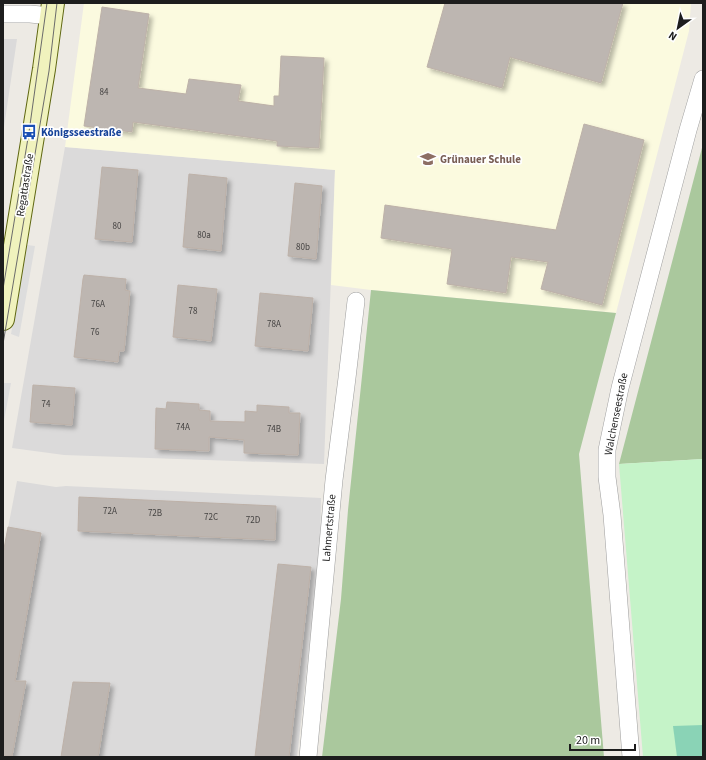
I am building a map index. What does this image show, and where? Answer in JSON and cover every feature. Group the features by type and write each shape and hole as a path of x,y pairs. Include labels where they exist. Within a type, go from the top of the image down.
{"main road":[{"name":"Regattastraße","path":"3,319 44,70 52,10"}],"street":[{"path":"3,14 30,14 52,10"},
{"name":"Walchenseestraße","path":"631,757 607,477 607,450 620,388 688,130 703,79"},
{"name":"Lahmertstraße","path":"308,757 334,480 356,300"}],"shaded area":[{"name":"Grünauer Schule","path":"84,3 691,3 689,31 616,313 331,285 335,170 65,147"},
{"path":"3,39 17,39 3,134"},
{"path":"65,147 335,170 324,464 64,455 12,448"},
{"path":"27,245 35,246 19,337 11,334"},
{"path":"3,383 11,383 3,426"},
{"path":"17,481 56,487 66,486 321,498 320,552 297,757 3,757 3,554"}],"green space":[{"path":"703,144 703,459 619,464"},
{"path":"371,290 616,313 579,454 604,757 322,757 341,599 348,510"},
{"path":"703,459 703,757 643,757 619,464"},
{"path":"703,725 703,757 677,757 673,726"}],"building":[{"path":"445,3 623,3 601,83 510,57 502,88 427,67"},
{"path":"102,7 149,14 138,88 186,94 189,79 241,85 238,101 274,106 274,96 279,96 281,56 324,58 319,148 277,146 277,141 133,122 132,132 84,126"},
{"path":"584,124 644,140 602,305 541,289 548,262 511,257 506,293 447,284 452,249 381,238 385,205 556,230"},
{"path":"102,167 138,170 132,242 95,239"},
{"path":"189,174 227,178 221,251 183,247"},
{"path":"295,183 322,186 316,259 288,256"},
{"path":"84,275 126,279 125,290 130,291 124,351 119,351 118,362 74,357"},
{"path":"178,285 217,289 211,341 173,337"},
{"path":"260,293 313,298 308,351 255,346"},
{"path":"33,385 75,388 72,425 30,422"},
{"path":"167,402 199,404 199,410 210,411 210,421 245,422 245,411 257,412 257,405 289,407 289,413 300,413 298,455 244,453 244,440 209,437 209,451 155,449 156,408 166,409"},
{"path":"79,497 276,506 275,540 78,531"},
{"path":"8,527 41,533 15,681 26,681 12,756 3,756 3,554"},
{"path":"278,564 311,567 289,757 255,757"},
{"path":"73,682 110,683 98,757 61,757"}],"tram line":[{"path":"3,289 29,132 47,3"},
{"path":"3,344 49,71 57,3"}],"place":[{"name":"Königsseestraße","path":"29,132"},
{"name":"Grünauer Schule","path":"428,159"}]}
